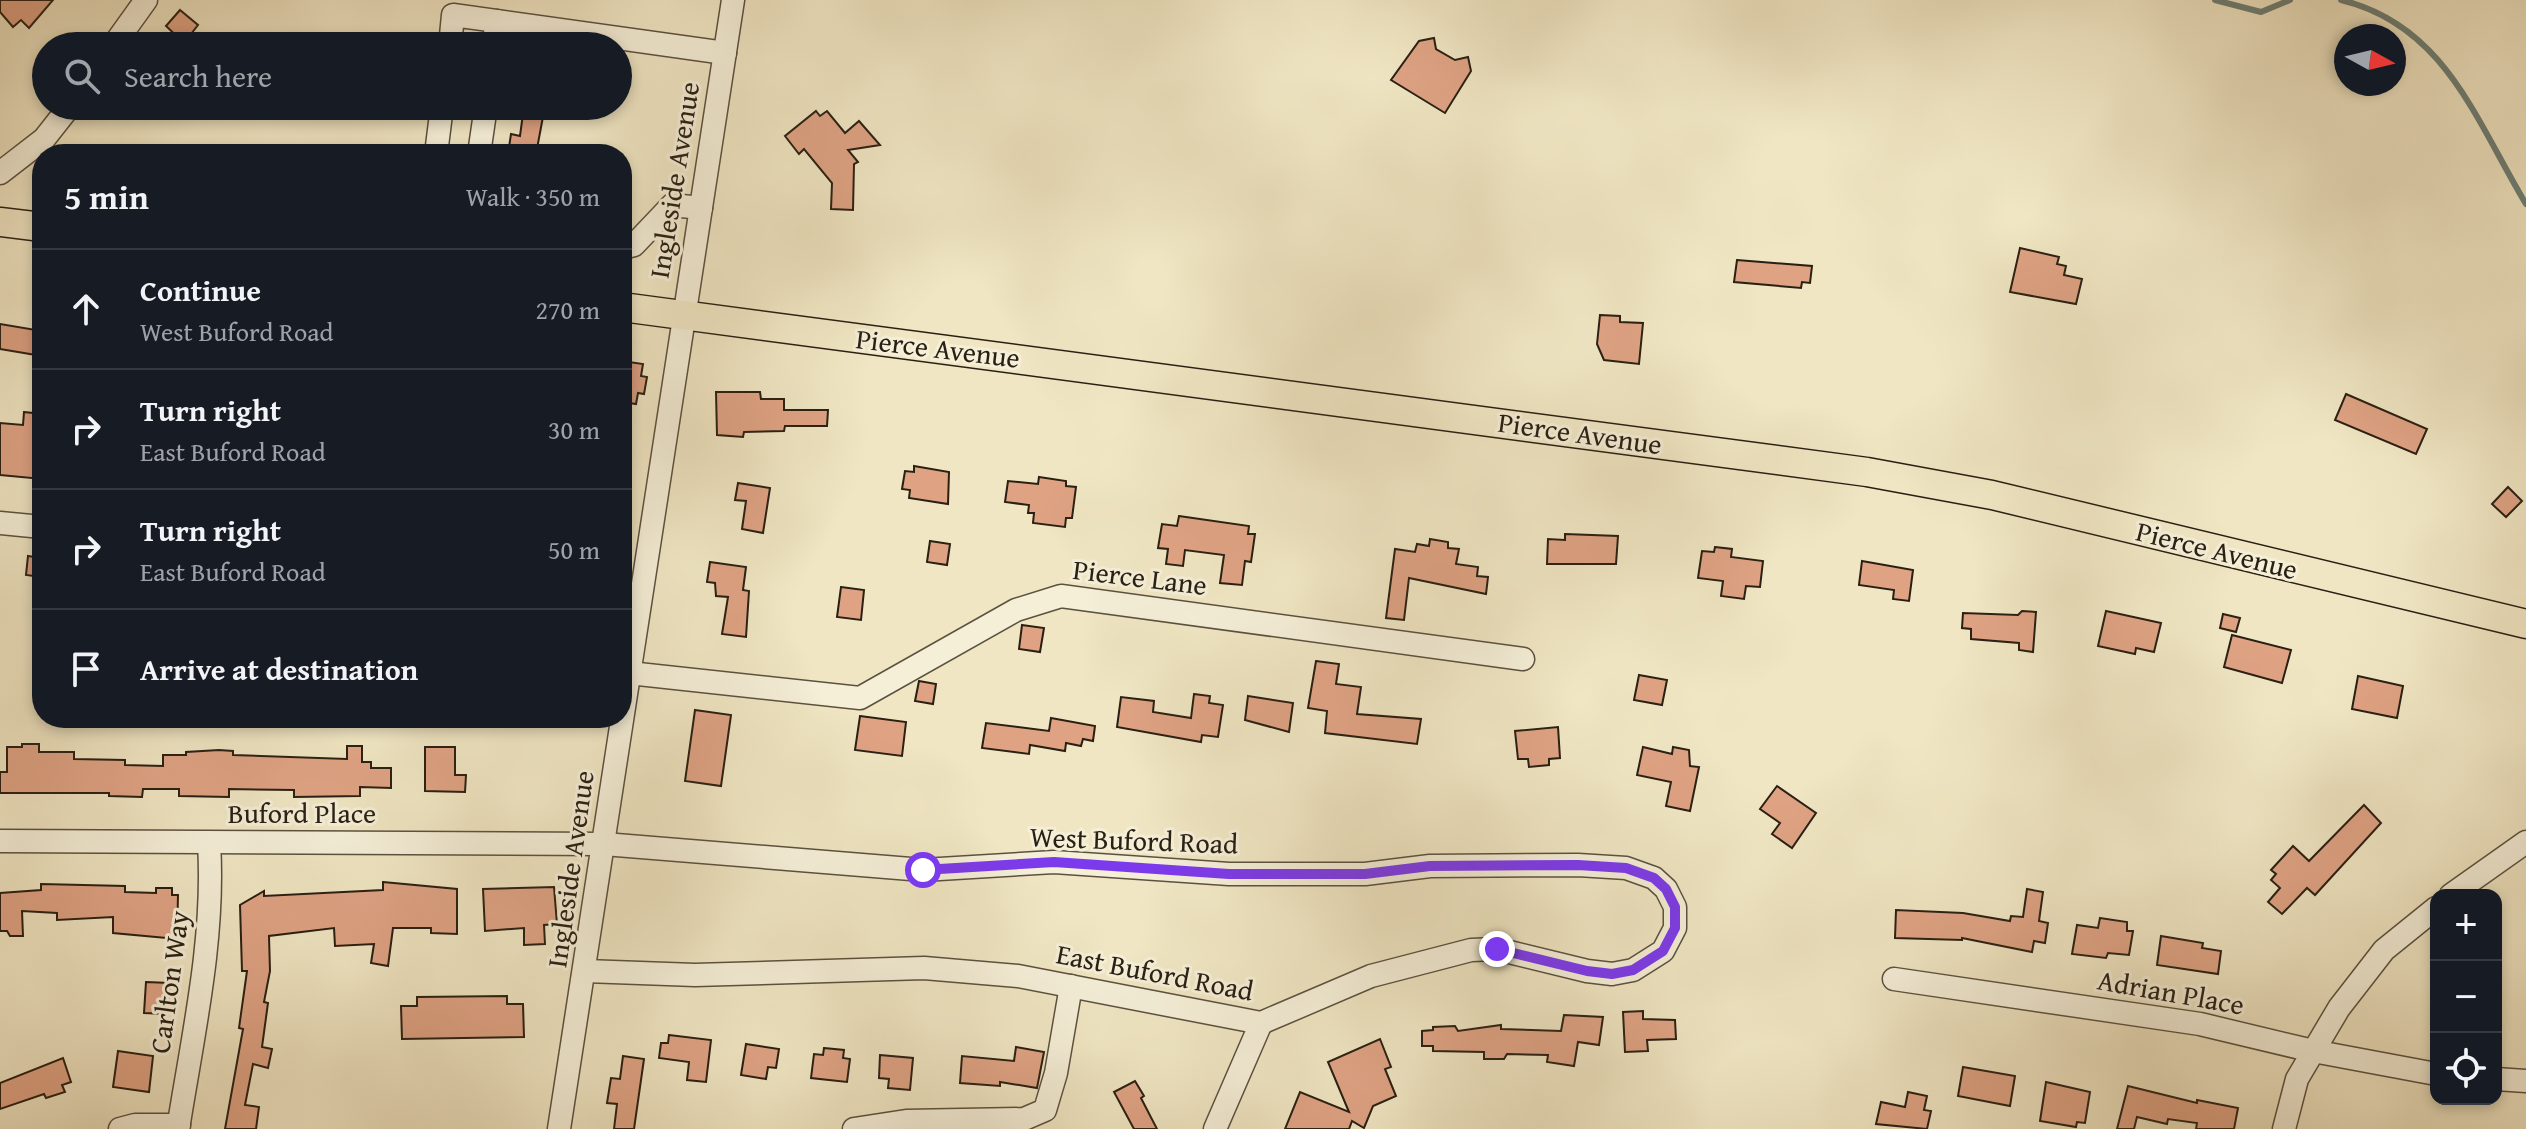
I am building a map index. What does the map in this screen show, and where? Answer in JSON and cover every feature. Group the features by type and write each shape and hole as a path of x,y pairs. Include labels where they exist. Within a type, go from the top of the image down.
{"main road":[{"path":"0,222 32,226"},
{"name":"Pierce Avenue","path":"632,308 1867,472 1992,495 2526,624"}],"street":[{"path":"123,32 146,0"},
{"name":"Ingleside Avenue","path":"632,581 701,208 733,0"},
{"path":"451,32 453,15 575,32"},
{"path":"495,32 497,21"},
{"path":"632,40 725,53"},
{"path":"38,144 59,120"},
{"path":"437,144 440,120"},
{"path":"480,144 484,120"},
{"path":"0,173 32,148"},
{"path":"632,246 672,205 701,208"},
{"path":"0,523 32,526"},
{"name":"Pierce Lane","path":"632,673 860,698 1016,610 1061,596 1523,659"},
{"name":"Ingleside Avenue","path":"559,1129 621,728"},
{"name":"Buford Place","path":"0,841 604,844"},
{"path":"2459,889 2526,842"},
{"name":"Carlton Way","path":"178,1127 202,986 212,890 209,843"},
{"name":"West Buford Road","path":"604,844 923,870 1054,862 1229,874 1349,875 1430,866 1578,865 1626,868 1659,883"},
{"name":"East Buford Road","path":"585,971 695,975 924,968 1018,976 1261,1023 1371,976 1471,950 1497,949 1587,971 1612,974 1633,970 1663,951 1675,928 1675,907 1659,883"},
{"path":"2284,1129 2297,1079 2339,1008 2384,950 2430,913"},
{"name":"Adrian Place","path":"1894,979 2200,1024 2313,1051 2430,1073"},
{"path":"854,1129 906,1121 1024,1119 1045,1110 1056,1073 1071,986"},
{"path":"1215,1129 1261,1023"},
{"path":"2502,1079 2526,1081"},
{"path":"120,1129 135,1125 178,1127"}],"building":[{"path":"0,0 53,0 29,28 21,20 13,27 0,12"},
{"path":"180,10 198,25 193,32 172,32 166,26"},
{"path":"1434,38 1436,49 1455,60 1468,57 1471,71 1445,113 1391,80 1419,41"},
{"path":"816,111 820,116 827,111 845,133 859,121 880,145 848,150 858,162 854,164 853,210 831,209 832,183 804,149 799,154 785,136"},
{"path":"522,120 542,120 538,144 510,144 511,134 520,136"},
{"path":"2020,248 2059,257 2057,264 2066,266 2064,275 2082,279 2076,304 2010,292"},
{"path":"1737,260 1812,266 1810,283 1802,282 1801,288 1734,282"},
{"path":"1600,315 1620,316 1620,322 1643,323 1639,364 1604,360 1597,344"},
{"path":"0,324 32,329 32,354 0,349"},
{"path":"632,362 643,364 641,376 647,377 644,394 638,393 636,404 632,403"},
{"path":"716,392 760,392 761,399 784,399 784,410 828,410 827,426 785,426 784,431 744,432 743,437 717,435"},
{"path":"2346,394 2427,429 2416,454 2335,420"},
{"path":"24,412 32,413 32,478 0,475 0,423 23,425"},
{"path":"914,466 949,472 948,504 909,498 910,490 902,489 905,471 914,472"},
{"path":"1039,477 1066,481 1066,486 1076,487 1072,518 1066,518 1065,527 1033,523 1034,513 1028,513 1029,505 1005,502 1008,481 1038,484"},
{"path":"738,483 770,488 763,533 742,529 746,501 735,500"},
{"path":"2508,487 2522,501 2506,517 2492,504"},
{"path":"1179,516 1249,526 1248,534 1255,534 1251,562 1245,561 1242,585 1220,583 1224,555 1185,550 1183,566 1166,564 1168,549 1158,548 1162,524 1177,526"},
{"path":"1565,534 1618,536 1616,564 1547,564 1548,539 1565,540"},
{"path":"1430,539 1448,542 1448,548 1459,549 1456,564 1478,567 1477,576 1488,577 1486,594 1409,578 1404,620 1386,618 1395,549 1415,552 1417,544 1429,546"},
{"path":"930,541 950,544 947,565 927,562"},
{"path":"1715,547 1732,549 1731,557 1763,561 1760,587 1746,586 1744,599 1721,596 1723,581 1698,578 1702,551 1714,552"},
{"path":"28,556 32,557 32,576 26,575"},
{"path":"1862,561 1913,570 1909,601 1893,599 1894,590 1859,585"},
{"path":"710,562 746,567 743,590 749,591 746,637 722,634 728,597 716,596 715,583 707,582"},
{"path":"841,587 864,590 861,620 837,617"},
{"path":"2022,611 2036,612 2033,652 2019,650 2019,643 1971,639 1971,629 1962,628 1963,613 2018,615"},
{"path":"2106,611 2161,623 2154,652 2136,648 2135,654 2098,646"},
{"path":"2223,614 2240,618 2236,632 2220,628"},
{"path":"1022,625 1044,628 1040,652 1019,649"},
{"path":"2232,635 2291,650 2282,683 2224,667"},
{"path":"1316,661 1339,664 1336,684 1361,687 1357,714 1421,719 1417,744 1325,733 1327,711 1308,708"},
{"path":"1639,675 1667,680 1662,705 1634,700"},
{"path":"2358,676 2403,686 2397,718 2352,709"},
{"path":"919,681 936,684 933,704 915,701"},
{"path":"1194,694 1210,696 1209,703 1223,705 1218,737 1202,735 1201,742 1117,727 1121,697 1154,701 1153,712 1191,718"},
{"path":"1248,696 1293,703 1289,732 1245,720"},
{"path":"695,710 731,715 721,786 685,781"},
{"path":"860,716 906,722 902,756 855,750"},
{"path":"1051,718 1095,726 1093,741 1083,739 1081,746 1066,743 1065,751 1030,745 1029,754 982,748 986,723 1049,731"},
{"path":"1558,727 1560,758 1549,759 1549,765 1529,767 1528,759 1518,759 1515,731"},
{"path":"22,744 39,744 39,752 74,752 74,759 125,760 125,765 163,766 163,755 186,755 186,752 219,750 233,751 233,755 347,759 347,746 362,746 362,762 371,762 371,768 391,768 391,788 360,787 360,796 294,797 294,790 229,789 229,797 179,796 179,789 143,789 142,797 109,796 109,793 0,793 0,772 7,772 7,747 22,747"},
{"path":"425,747 455,747 455,775 466,775 465,792 425,791"},
{"path":"1643,747 1672,754 1673,747 1689,750 1690,766 1699,767 1690,811 1666,806 1671,782 1637,775"},
{"path":"1777,786 1816,813 1792,848 1772,834 1780,823 1760,809"},
{"path":"2364,805 2381,823 2315,895 2307,888 2282,914 2268,902 2280,888 2271,880 2276,874 2271,870 2293,846 2309,861"},
{"path":"383,882 457,889 457,934 431,933 431,928 393,928 388,966 371,963 374,944 335,946 334,928 269,936 270,971 264,1002 268,1003 262,1047 272,1049 268,1068 253,1064 245,1105 259,1107 256,1129 225,1129 243,1029 239,1028 247,971 242,971 240,905 264,891 264,896 383,890"},
{"path":"41,884 125,886 125,892 156,893 156,888 172,888 172,895 178,895 177,939 113,933 113,917 57,920 57,913 22,911 23,936 10,936 7,931 0,931 0,893 41,890"},
{"path":"554,887 557,924 544,925 545,944 524,945 524,928 485,931 483,889"},
{"path":"2027,889 2043,892 2039,921 2048,923 2045,943 2034,941 2032,952 1962,938 1895,938 1896,910 1963,913 2010,921 2011,916 2023,917"},
{"path":"2100,918 2127,922 2127,931 2133,931 2129,955 2108,953 2106,958 2072,954 2077,925 2098,928"},
{"path":"2161,936 2203,943 2202,948 2221,951 2218,974 2157,965"},
{"path":"146,982 170,983 167,1014 144,1013"},
{"path":"507,996 507,1004 523,1004 524,1037 402,1039 401,1006 417,1006 417,997"},
{"path":"1643,1011 1643,1019 1675,1020 1676,1039 1647,1040 1648,1051 1625,1052 1623,1012"},
{"path":"1564,1015 1603,1017 1599,1045 1578,1042 1574,1066 1547,1062 1548,1055 1507,1054 1504,1059 1484,1059 1484,1052 1433,1051 1433,1046 1422,1046 1422,1031 1433,1030 1433,1027 1455,1026 1458,1031 1501,1025 1501,1029 1561,1031"},
{"path":"669,1035 711,1040 706,1082 687,1080 689,1062 659,1058 661,1043 668,1043"},
{"path":"1380,1039 1391,1067 1385,1069 1396,1096 1373,1106 1364,1128 1352,1121 1349,1129 1285,1129 1300,1092 1349,1112 1328,1062"},
{"path":"746,1044 779,1049 776,1068 768,1067 766,1079 741,1075"},
{"path":"1016,1047 1044,1052 1037,1088 1000,1082 1000,1086 960,1083 962,1056 1014,1061"},
{"path":"824,1048 844,1050 843,1058 850,1059 847,1082 811,1078 814,1054 823,1055"},
{"path":"118,1051 153,1056 149,1092 113,1087"},
{"path":"880,1055 913,1058 910,1090 888,1088 889,1079 879,1078"},
{"path":"623,1056 644,1059 634,1129 614,1129 617,1104 607,1103 611,1078 620,1079"},
{"path":"63,1058 71,1082 62,1085 65,1092 46,1098 44,1094 0,1109 0,1083"},
{"path":"1963,1067 2015,1076 2010,1106 1958,1096"},
{"path":"1135,1081 1157,1129 1134,1129 1114,1092"},
{"path":"2046,1082 2090,1092 2085,1123 2077,1122 2076,1127 2040,1121"},
{"path":"2128,1086 2197,1103 2197,1100 2238,1108 2234,1129 2196,1129 2197,1123 2168,1119 2167,1124 2137,1117 2134,1129 2117,1129"},
{"path":"1908,1092 1927,1096 1924,1110 1931,1111 1927,1129 1876,1124 1881,1102 1905,1107"}],"waterway":[{"path":"2215,0 2261,12 2290,0"},
{"path":"2341,0 2377,13 2407,31 2432,54 2473,110 2526,204"}],"route":[{"path":"923,870 1054,862 1286,875 1365,874 1430,866 1578,865 1626,868 1654,878 1666,889 1675,907 1675,928 1663,951 1649,963 1633,970 1612,974 1587,971 1497,949"}]}
